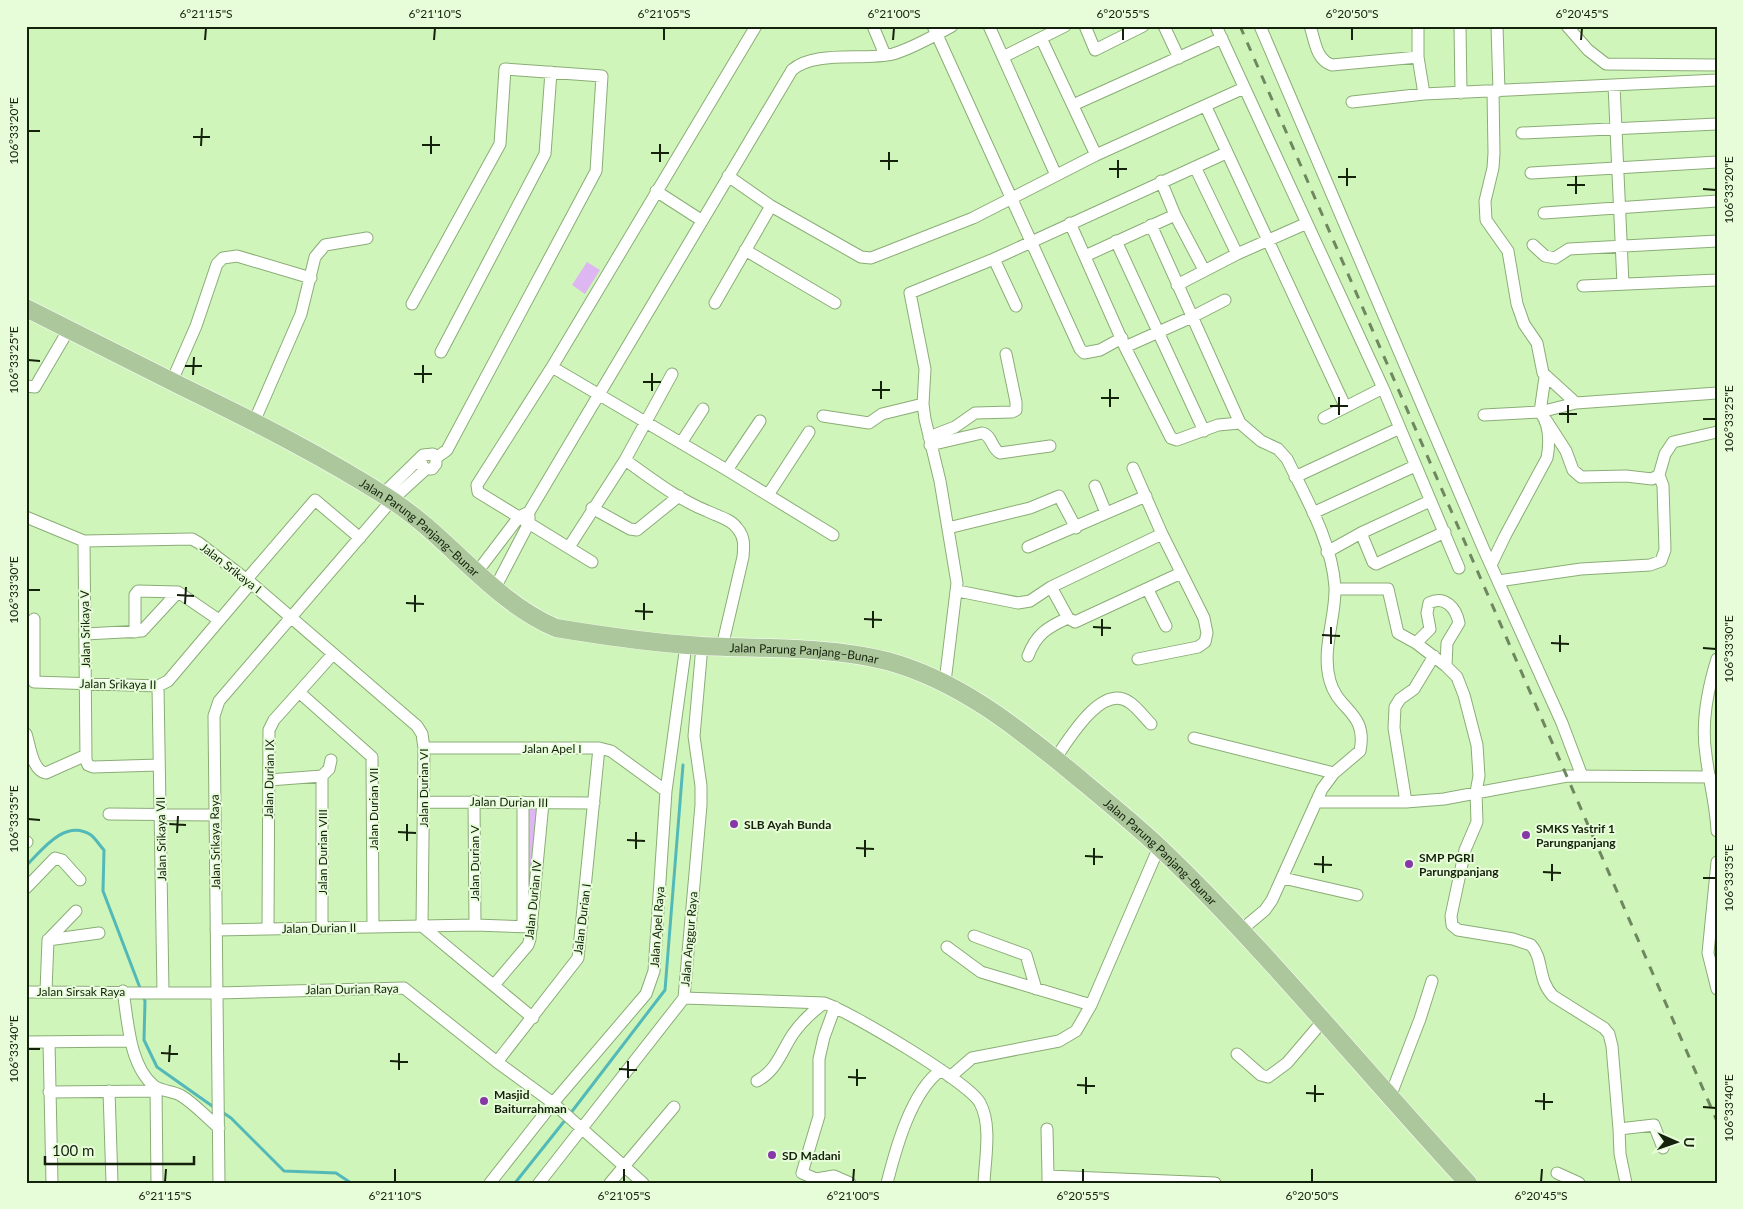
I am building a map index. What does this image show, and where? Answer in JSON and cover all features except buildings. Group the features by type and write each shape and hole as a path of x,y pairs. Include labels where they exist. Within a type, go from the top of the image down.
{"main road":[{"name":"Jalan Parung Panjang–Bunar","path":"26,308 288,438 387,497 430,529 495,588 541,621 556,628 694,646 844,653 885,661 945,682 1004,720 1055,759 1112,805 1159,847 1240,931 1468,1183"}],"street":[{"path":"592,562 525,517 478,492 477,485 552,368 656,190 756,26"},
{"path":"873,26 885,55"},
{"path":"495,588 525,517 785,79 800,63 814,60 895,53 935,30 952,26"},
{"path":"989,26 1056,175"},
{"path":"1003,57 1064,26"},
{"path":"1085,26 1095,50 1143,26"},
{"path":"1164,26 1179,58"},
{"path":"1216,26 1305,224 1383,388 1459,568"},
{"path":"1260,26 1491,566 1562,723 1582,776"},
{"path":"1310,26 1320,57 1328,64 1418,57"},
{"path":"1418,26 1418,57 1424,94"},
{"path":"1460,26 1461,93"},
{"path":"1491,566 1504,536 1547,458 1550,446 1543,416 1545,377 1536,343 1524,324 1517,304 1508,250 1486,220 1485,201 1494,160 1497,26"},
{"path":"1567,26 1588,50 1606,64 1717,66"},
{"path":"935,30 1080,349 1084,353 1091,353 1158,331 1192,317 1225,300"},
{"path":"1041,38 1096,155"},
{"path":"1073,105 1222,38"},
{"path":"412,304 500,144 505,69 551,72 545,154 441,352"},
{"name":"Jalan Srikaya Raya","path":"218,1124 218,993 214,815 214,716 216,708 360,538 387,497 423,465 428,453 436,458 447,450 596,171 602,76 551,72"},
{"path":"1352,102 1424,94 1717,80"},
{"path":"1614,85 1623,284"},
{"path":"728,176 771,206 861,257 871,258 973,218 1096,155 1206,107 1244,88"},
{"path":"1206,107 1267,242 1345,406"},
{"path":"1522,133 1717,124"},
{"path":"945,682 958,592 938,470 923,404 925,369 910,293 994,260 1161,181 1226,153"},
{"path":"1531,173 1717,162"},
{"path":"1195,167 1237,254"},
{"path":"1161,181 1175,216 1204,270"},
{"path":"656,190 701,220"},
{"path":"1544,213 1717,201"},
{"path":"715,303 771,206"},
{"path":"1085,256 1151,225 1175,216"},
{"path":"1070,223 1123,342 1171,438 1177,440 1224,423 1240,423"},
{"path":"1177,284 1237,254 1305,224"},
{"path":"1151,225 1240,423 1261,441 1278,449 1287,459 1313,514 1328,552 1335,589 1327,659 1330,682 1334,691 1358,720 1362,735 1360,751 1334,773 1322,789 1283,878 1265,910 1240,931"},
{"path":"254,422 294,334 311,278 315,257 325,245 367,238"},
{"path":"1116,241 1204,431"},
{"path":"1533,245 1549,258 1555,258 1568,248 1621,244 1717,241"},
{"path":"745,250 835,303"},
{"path":"172,381 196,326 217,264 223,258 237,256 311,278"},
{"path":"994,260 1016,306"},
{"path":"1583,286 1717,280"},
{"path":"26,386 35,387 70,329"},
{"path":"930,441 975,413 1012,412 1016,410 1006,354"},
{"path":"552,368 598,393 833,535"},
{"path":"569,547 592,508 625,460 672,374"},
{"path":"1545,377 1576,403"},
{"path":"1324,418 1383,388"},
{"path":"1484,415 1543,416 1576,403 1717,393"},
{"path":"823,416 869,423 882,414 923,404"},
{"path":"681,443 703,409"},
{"path":"1543,416 1566,451 1573,470 1581,477 1626,476 1652,479 1659,474 1665,454 1673,442 1717,432"},
{"path":"727,470 760,422"},
{"path":"1295,476 1400,428"},
{"path":"768,495 809,432"},
{"path":"930,441 982,433 988,436 996,450 1000,453 1050,446"},
{"path":"625,460 688,503 728,520 737,527 745,544 722,647"},
{"path":"1313,514 1415,466"},
{"path":"1133,468 1180,573 1204,618 1207,633 1205,642 1198,648 1138,659"},
{"path":"1498,581 1582,570 1650,565 1660,562 1664,559 1665,550 1664,486 1659,474"},
{"path":"1095,486 1106,512"},
{"path":"592,508 630,529 637,530 679,496"},
{"path":"948,528 1030,508 1059,496 1076,528"},
{"path":"1028,547 1076,528 1106,512 1146,496"},
{"name":"Jalan Srikaya II","path":"34,618 34,682 158,686 168,681 315,500 360,538"},
{"path":"1328,552 1361,532 1430,501"},
{"path":"26,517 78,539"},
{"path":"477,572 525,517"},
{"path":"1361,532 1373,562 1376,564 1445,532"},
{"path":"958,592 1023,603 1030,601 1051,587 1162,534"},
{"name":"Jalan Srikaya I","path":"78,539 192,539 249,581 292,618"},
{"name":"Jalan Srikaya V","path":"78,539 85,634 84,756"},
{"path":"1051,587 1068,618 1075,622 1148,590 1180,573"},
{"path":"1335,589 1388,590 1392,601 1395,629 1403,637 1416,643 1434,656 1457,677 1464,695 1477,745 1479,776 1476,792 1477,822 1465,850 1451,916 1452,925 1458,930 1513,939 1530,945 1535,950 1541,979 1553,996 1604,1028 1609,1034 1612,1046 1620,1154 1626,1183"},
{"path":"1148,590 1166,626"},
{"path":"134,632 136,592 178,592 219,620"},
{"path":"85,634 134,632 147,628 178,592"},
{"path":"1416,643 1430,629 1426,613 1429,603 1438,600 1447,602 1457,614 1459,623 1447,643 1446,666"},
{"name":"Jalan Durian VI","path":"292,618 417,726 422,734 424,748 422,926"},
{"path":"1028,656 1032,644 1040,633 1068,618"},
{"name":"Jalan Apel Raya","path":"490,1183 553,1103 646,994 651,983 654,971 666,792 694,646"},
{"name":"Jalan Anggur Raya","path":"539,1183 578,1126 684,998 701,786 694,736 694,646"},
{"name":"Jalan Durian IX","path":"268,929 271,724 333,654"},
{"path":"1406,802 1394,728 1395,707 1400,699 1417,685 1434,656"},
{"path":"1717,659 1710,685 1705,730 1705,753 1717,831"},
{"name":"Jalan Srikaya VII","path":"158,686 161,814 160,992"},
{"name":"Jalan Durian VII","path":"300,693 372,757 373,927"},
{"path":"1055,759 1081,721 1108,700 1118,699 1129,702 1151,724"},
{"path":"26,734 37,767 42,773 46,773 84,756 88,765 93,767 160,765"},
{"path":"1194,738 1334,773"},
{"name":"Jalan Apel I","path":"424,748 599,748 611,752 666,792"},
{"name":"Jalan Durian I","path":"497,1062 578,958 599,748"},
{"path":"673,750 695,750"},
{"path":"269,780 322,776 329,769 331,760"},
{"name":"Jalan Durian VIII","path":"322,776 322,928"},
{"path":"1316,802 1406,802 1444,799 1567,776 1710,778"},
{"name":"Jalan Durian V","path":"474,801 474,925"},
{"name":"Jalan Durian III","path":"424,802 594,803"},
{"path":"524,802 528,926"},
{"name":"Jalan Durian IV","path":"494,985 528,945 528,926 543,803"},
{"path":"108,814 214,815"},
{"path":"887,1183 896,1150 926,1084 981,1055 1042,1046 1069,1037 1083,1023 1159,847"},
{"path":"26,888 54,858 62,860 80,880"},
{"path":"1717,862 1708,952 1717,989"},
{"path":"1283,878 1357,895"},
{"path":"46,991 48,940 76,911"},
{"name":"Jalan Durian II","path":"216,930 474,925 528,926"},
{"path":"422,926 533,1018"},
{"path":"48,940 99,933"},
{"path":"974,936 1026,955 1036,989"},
{"path":"947,947 981,972 1092,1005"},
{"path":"1390,1097 1418,1026 1432,981"},
{"name":"Jalan Durian Raya","path":"160,992 218,993 404,988 497,1062 553,1103 643,1183"},
{"path":"129,991 131,1041 143,1072 157,1089 157,1183"},
{"name":"Jalan Sirsak Raya","path":"26,992 160,992"},
{"path":"684,998 830,1005 946,1074 975,1096 983,1111 986,1129 984,1183"},
{"path":"757,1081 775,1066 787,1043 805,1019 830,1005"},
{"path":"830,1005 819,1059 819,1116 802,1173 816,1180 834,1176 850,1183"},
{"path":"1237,1054 1261,1075 1268,1077 1287,1063 1322,1022"},
{"path":"26,1042 131,1041"},
{"path":"49,1042 52,1183"},
{"path":"49,1092 157,1089 176,1093 218,1124 220,1183"},
{"path":"109,1091 112,1183"},
{"path":"610,1183 674,1107"},
{"path":"1619,1129 1654,1125 1663,1148"},
{"path":"1047,1129 1048,1179 1142,1182 1177,1180 1215,1183"},
{"path":"1557,1173 1579,1183"}],"shaded area":[{"path":"587,262 600,270 585,294 572,285"},
{"path":"523,802 543,803 532,927 523,926"}],"waterway":[{"path":"570,1114 665,990 683,765"},
{"path":"26,866 47,845 63,833 72,830 81,831 95,838 104,850 103,891 145,1001 144,1040 157,1067 215,1108"},
{"path":"222,1112 231,1118 284,1171 336,1173 351,1183"},
{"path":"515,1183 566,1119"}],"railway":[{"path":"1240,26 1717,1121"}],"place":[{"name":"SLB Ayah Bunda","path":"734,824"},
{"name":"SMKS Yastrif 1 Parungpanjang","path":"1526,835"},
{"name":"SMP PGRI Parungpanjang","path":"1409,864"},
{"name":"Masjid Baiturrahman","path":"484,1101"},
{"name":"SD Madani","path":"772,1155"}]}
